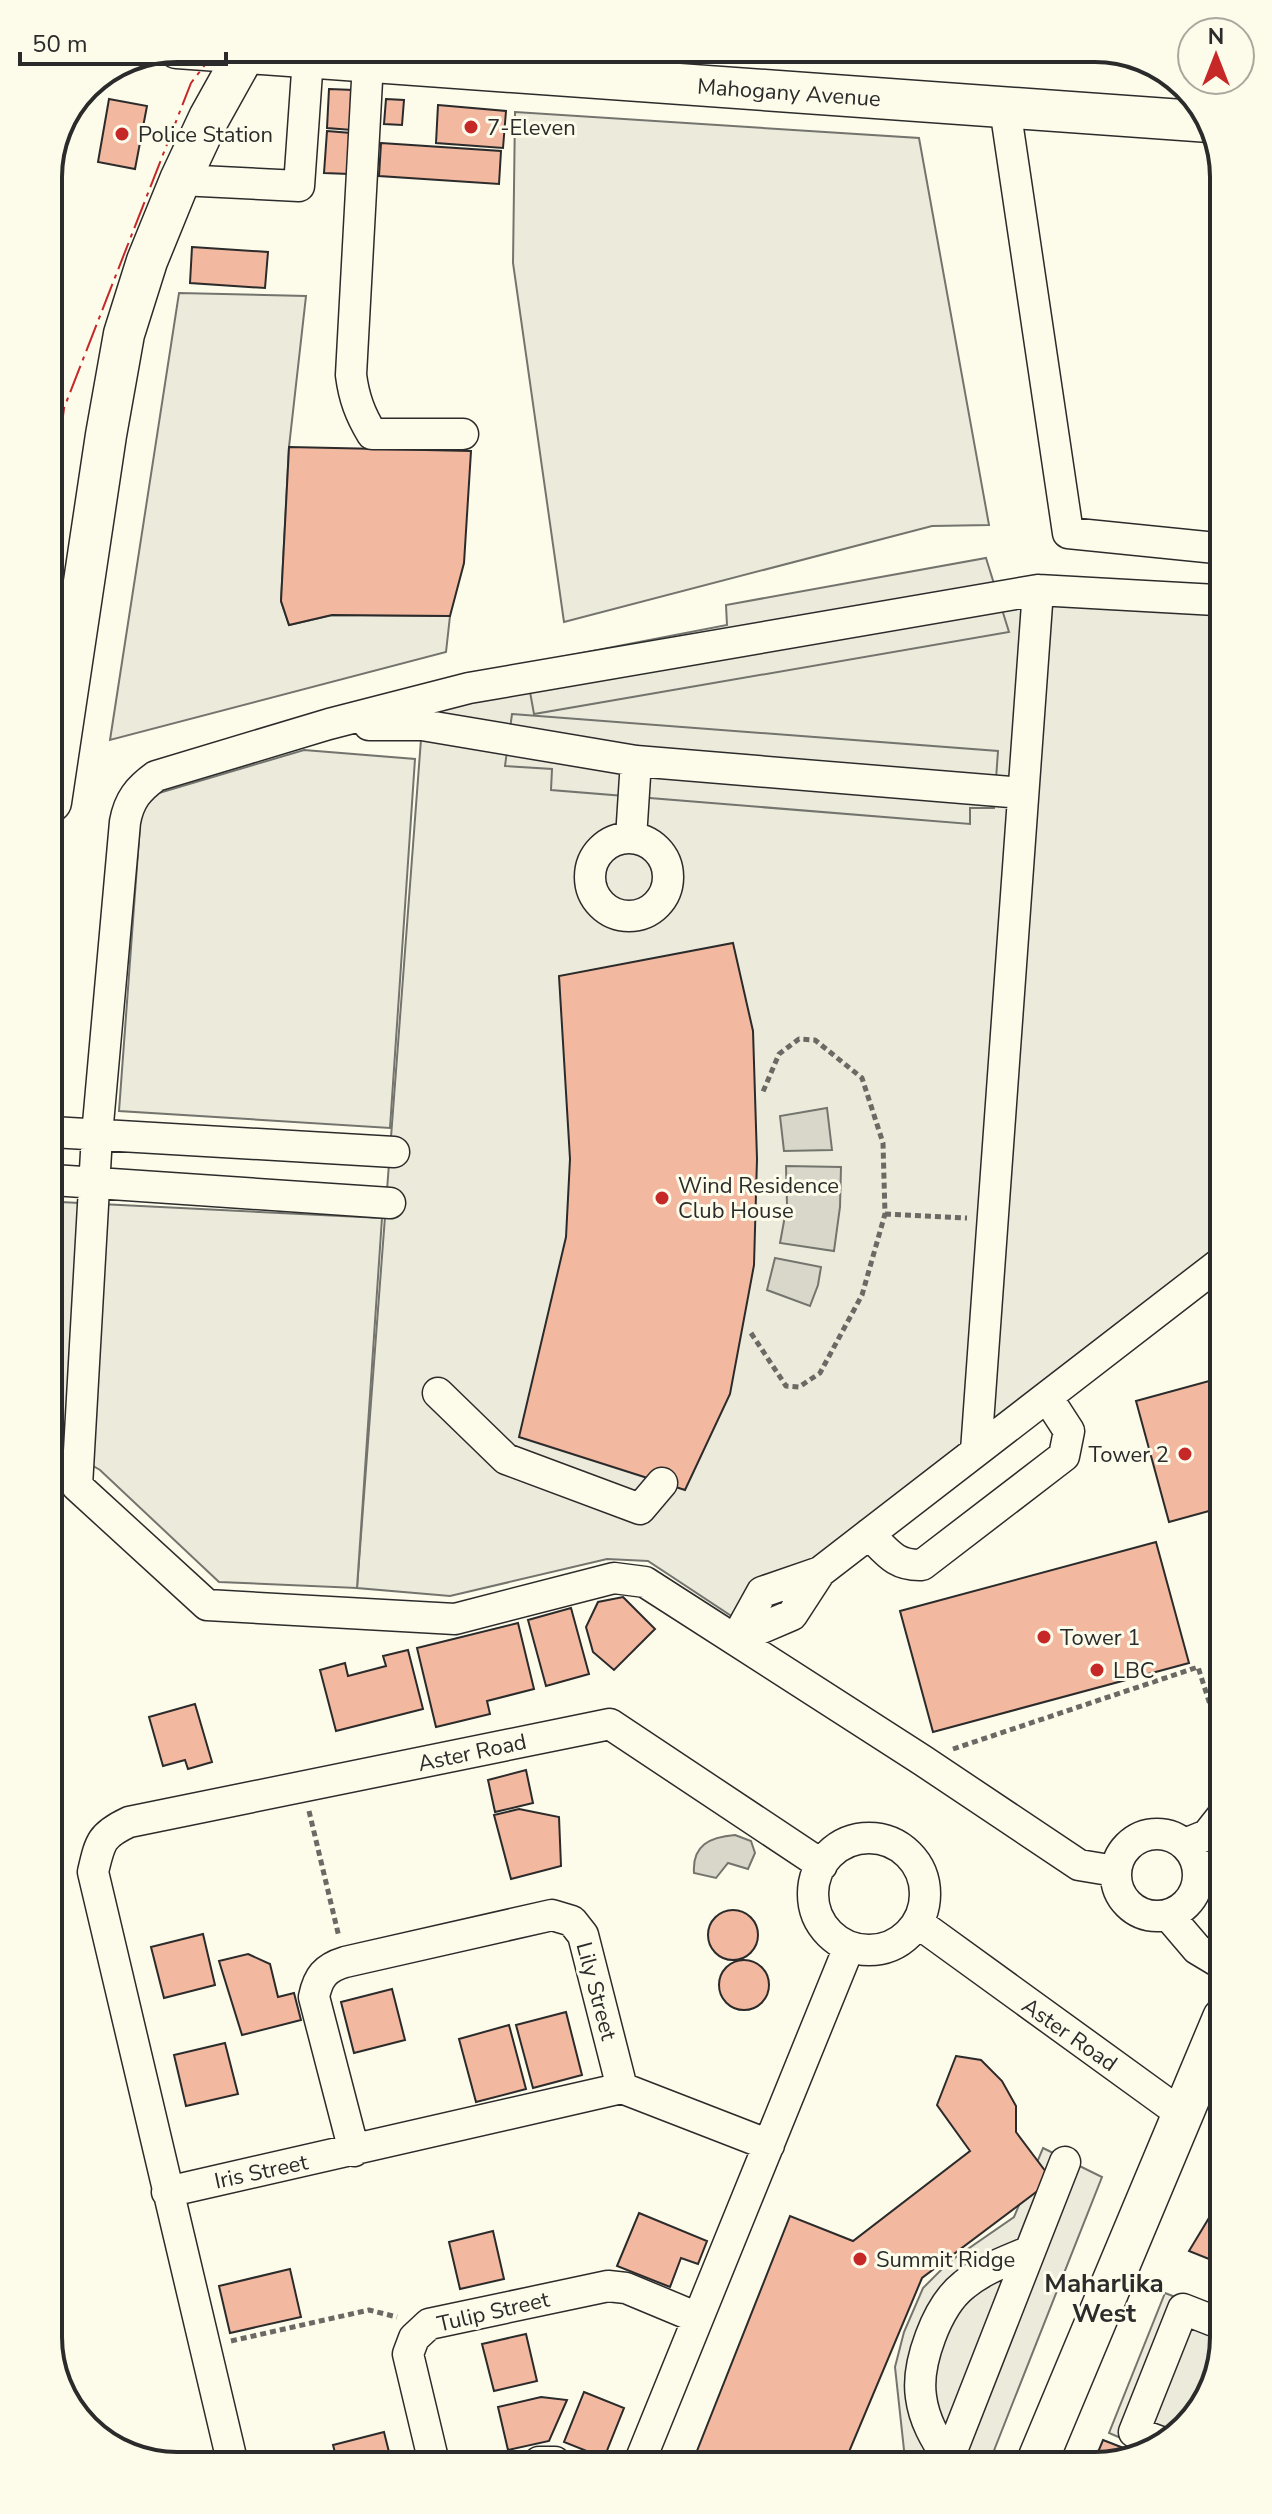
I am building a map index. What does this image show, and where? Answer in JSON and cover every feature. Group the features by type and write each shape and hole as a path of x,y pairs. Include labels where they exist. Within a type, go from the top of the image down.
{"main road":[{"path":"62,678 124,334 147,261 180,180 239,62"},
{"name":"Mahogany Avenue","path":"368,62 1196,121"},
{"path":"1041,2452 1210,2055"}],"street":[{"path":"180,180 299,186 308,62"},
{"path":"368,62 351,375 354,395 360,414 372,434 463,434"},
{"path":"1005,108 1068,533 1210,547"},
{"path":"1115,1871 1079,1865 645,1582 614,1578 455,1619 207,1605 77,1486 97,1135 128,804 139,788 156,776 329,724 469,688 1038,590 1210,600"},
{"path":"976,1451 1038,590"},
{"path":"329,724 422,725 636,761 1022,793"},
{"path":"631,838 636,761"},
{"path":"62,1133 394,1152"},
{"path":"62,1181 390,1203"},
{"path":"736,1639 762,1592 820,1572 1210,1271"},
{"path":"438,1393 506,1459 640,1509 662,1483"},
{"path":"869,1534 905,1566 922,1565 1064,1456 1069,1431 1047,1397"},
{"name":"Aster Road","path":"167,2192 93,1872 98,1851 109,1831 129,1822 610,1724 822,1865"},
{"path":"1185,1844 1210,1831"},
{"path":"1161,1833 1185,1844 1197,1866 1196,1890 1180,1909 1168,1915 1155,1916 1130,1907 1122,1897 1115,1871 1118,1858 1136,1839 1161,1833"},
{"path":"871,1838 890,1842 907,1852 919,1867 925,1886 925,1905 918,1923 905,1938 888,1948 869,1950 849,1947 835,1939 823,1927 813,1896 815,1880 822,1865 834,1850 852,1841 871,1838"},
{"name":"Lily Street","path":"354,2151 314,1997 318,1980 330,1966 345,1962 552,1915 572,1921 583,1935 622,2088"},
{"path":"1168,1915 1197,1949 1210,1957"},
{"name":"Aster Road","path":"918,1923 1183,2115"},
{"path":"644,2452 849,1947"},
{"path":"354,2151 622,2088 769,2145"},
{"name":"Iris Street","path":"167,2192 354,2151"},
{"path":"950,2452 1065,2162"},
{"path":"167,2192 230,2452"},
{"path":"944,2452 930,2431 920,2396 924,2353 943,2309 962,2286 991,2267 1030,2251"},
{"name":"Tulip Street","path":"431,2452 408,2354 414,2338 429,2324 608,2286 626,2288 698,2318"},
{"path":"1150,2438 1134,2432 1183,2309 1210,2320"}],"path":[{"path":"751,1333 786,1386 799,1387 820,1373 862,1295 885,1214 883,1143 862,1078 815,1040 799,1039 779,1054 762,1094"},
{"path":"885,1214 992,1219"},
{"path":"922,1760 1198,1667 1210,1705"},
{"path":"303,1786 345,1962"},
{"path":"205,2347 369,2310 429,2324"}],"shaded area":[{"path":"515,112 919,138 989,525 932,526 564,622 513,263"},
{"path":"179,293 306,296 289,447 281,601 289,625 332,615 450,616 446,652 110,740"},
{"path":"986,558 1009,632 534,714 525,664 727,625 726,605"},
{"path":"1050,600 1210,612 1210,1271 838,1558 733,1617 648,1561 607,1559 450,1596 357,1588 422,726 349,721"},
{"path":"512,714 998,751 994,808 970,808 970,824 551,790 552,769 505,766"},
{"path":"304,750 415,759 390,1128 119,1111 142,798"},
{"path":"827,1108 832,1150 784,1151 780,1116"},
{"path":"786,1166 841,1167 834,1251 780,1243 787,1205"},
{"path":"62,1202 382,1218 357,1588 219,1582 100,1470 62,1448"},
{"path":"775,1258 821,1267 810,1306 767,1290"},
{"path":"735,1835 751,1841 755,1853 748,1869 728,1863 716,1878 694,1873 696,1856 704,1844"},
{"path":"1043,2148 1102,2177 993,2452 904,2452 895,2367 904,2332 923,2288 949,2262 1014,2217"},
{"path":"1165,2293 1210,2311 1206,2367 1191,2401 1182,2413 1153,2437 1135,2444 1109,2433"}],"building":[{"path":"329,89 354,90 352,130 327,128"},
{"name":"Police Station","path":"109,99 147,106 135,169 98,162"},
{"path":"386,99 404,100 402,125 384,124"},
{"name":"7-Eleven","path":"438,105 506,111 503,148 436,143"},
{"path":"327,131 351,133 349,174 324,173"},
{"path":"381,143 501,151 499,184 379,176"},
{"path":"192,247 268,252 265,288 190,283"},
{"path":"289,447 471,451 464,563 450,616 332,615 289,625 281,601"},
{"name":"Wind Residence Club House","path":"733,943 753,1031 757,1159 754,1265 730,1394 685,1490 519,1437 566,1237 570,1159 559,976"},
{"name":"Tower 2","path":"1210,1381 1210,1511 1169,1522 1136,1401"},
{"name":"Tower 1","path":"1156,1542 1189,1663 933,1732 900,1611"},
{"path":"623,1597 655,1629 614,1670 593,1652 586,1627 598,1602"},
{"path":"571,1608 589,1674 546,1686 528,1620"},
{"path":"518,1623 534,1689 487,1701 490,1714 436,1727 417,1648"},
{"path":"408,1650 423,1709 336,1731 320,1670 345,1663 348,1676 386,1666 383,1656"},
{"path":"195,1704 212,1762 188,1769 185,1760 163,1766 149,1717"},
{"path":"526,1770 533,1803 495,1812 488,1780"},
{"path":"519,1809 559,1817 561,1866 511,1879 494,1815"},
{"path":"733,1910 751,1917 758,1935 751,1953 733,1960 715,1953 708,1935 715,1917"},
{"path":"203,1934 215,1985 164,1998 151,1947"},
{"path":"248,1954 270,1964 278,1997 294,1993 301,2020 242,2035 219,1961"},
{"path":"744,1960 762,1967 769,1985 762,2003 744,2010 726,2003 719,1985 726,1967"},
{"path":"392,1989 405,2040 354,2053 341,2002"},
{"path":"566,2012 582,2075 533,2088 516,2025"},
{"path":"509,2025 526,2089 476,2102 459,2039"},
{"path":"225,2043 238,2094 186,2106 174,2055"},
{"name":"Summit Ridge","path":"956,2056 981,2060 1002,2081 1016,2106 1016,2132 1052,2180 922,2278 849,2452 697,2452 790,2216 853,2241 970,2151 937,2105"},
{"path":"639,2213 707,2241 698,2264 681,2258 670,2287 617,2266"},
{"path":"1210,2216 1210,2259 1189,2251"},
{"path":"493,2231 504,2279 460,2289 449,2242"},
{"path":"290,2269 301,2317 230,2333 219,2286"},
{"path":"526,2334 537,2381 494,2391 482,2344"},
{"path":"584,2392 624,2408 606,2452 589,2452 564,2442"},
{"path":"541,2397 567,2400 549,2441 508,2450 498,2407"},
{"path":"384,2432 389,2452 335,2452 333,2445"},
{"path":"1103,2440 1124,2448 1118,2450 1098,2452"}],"power":[{"path":"62,424 64,408 191,83 207,62"}],"place":[{"name":"7-Eleven","path":"471,127"},
{"name":"Police Station","path":"122,134"},
{"name":"Wind Residence Club House","path":"662,1198"},
{"name":"Tower 2","path":"1185,1454"},
{"name":"Tower 1","path":"1044,1637"},
{"name":"LBC","path":"1097,1670"},
{"name":"Summit Ridge","path":"860,2259"}],"district":[{"name":"Maharlika West","path":"1104,2298"}]}
